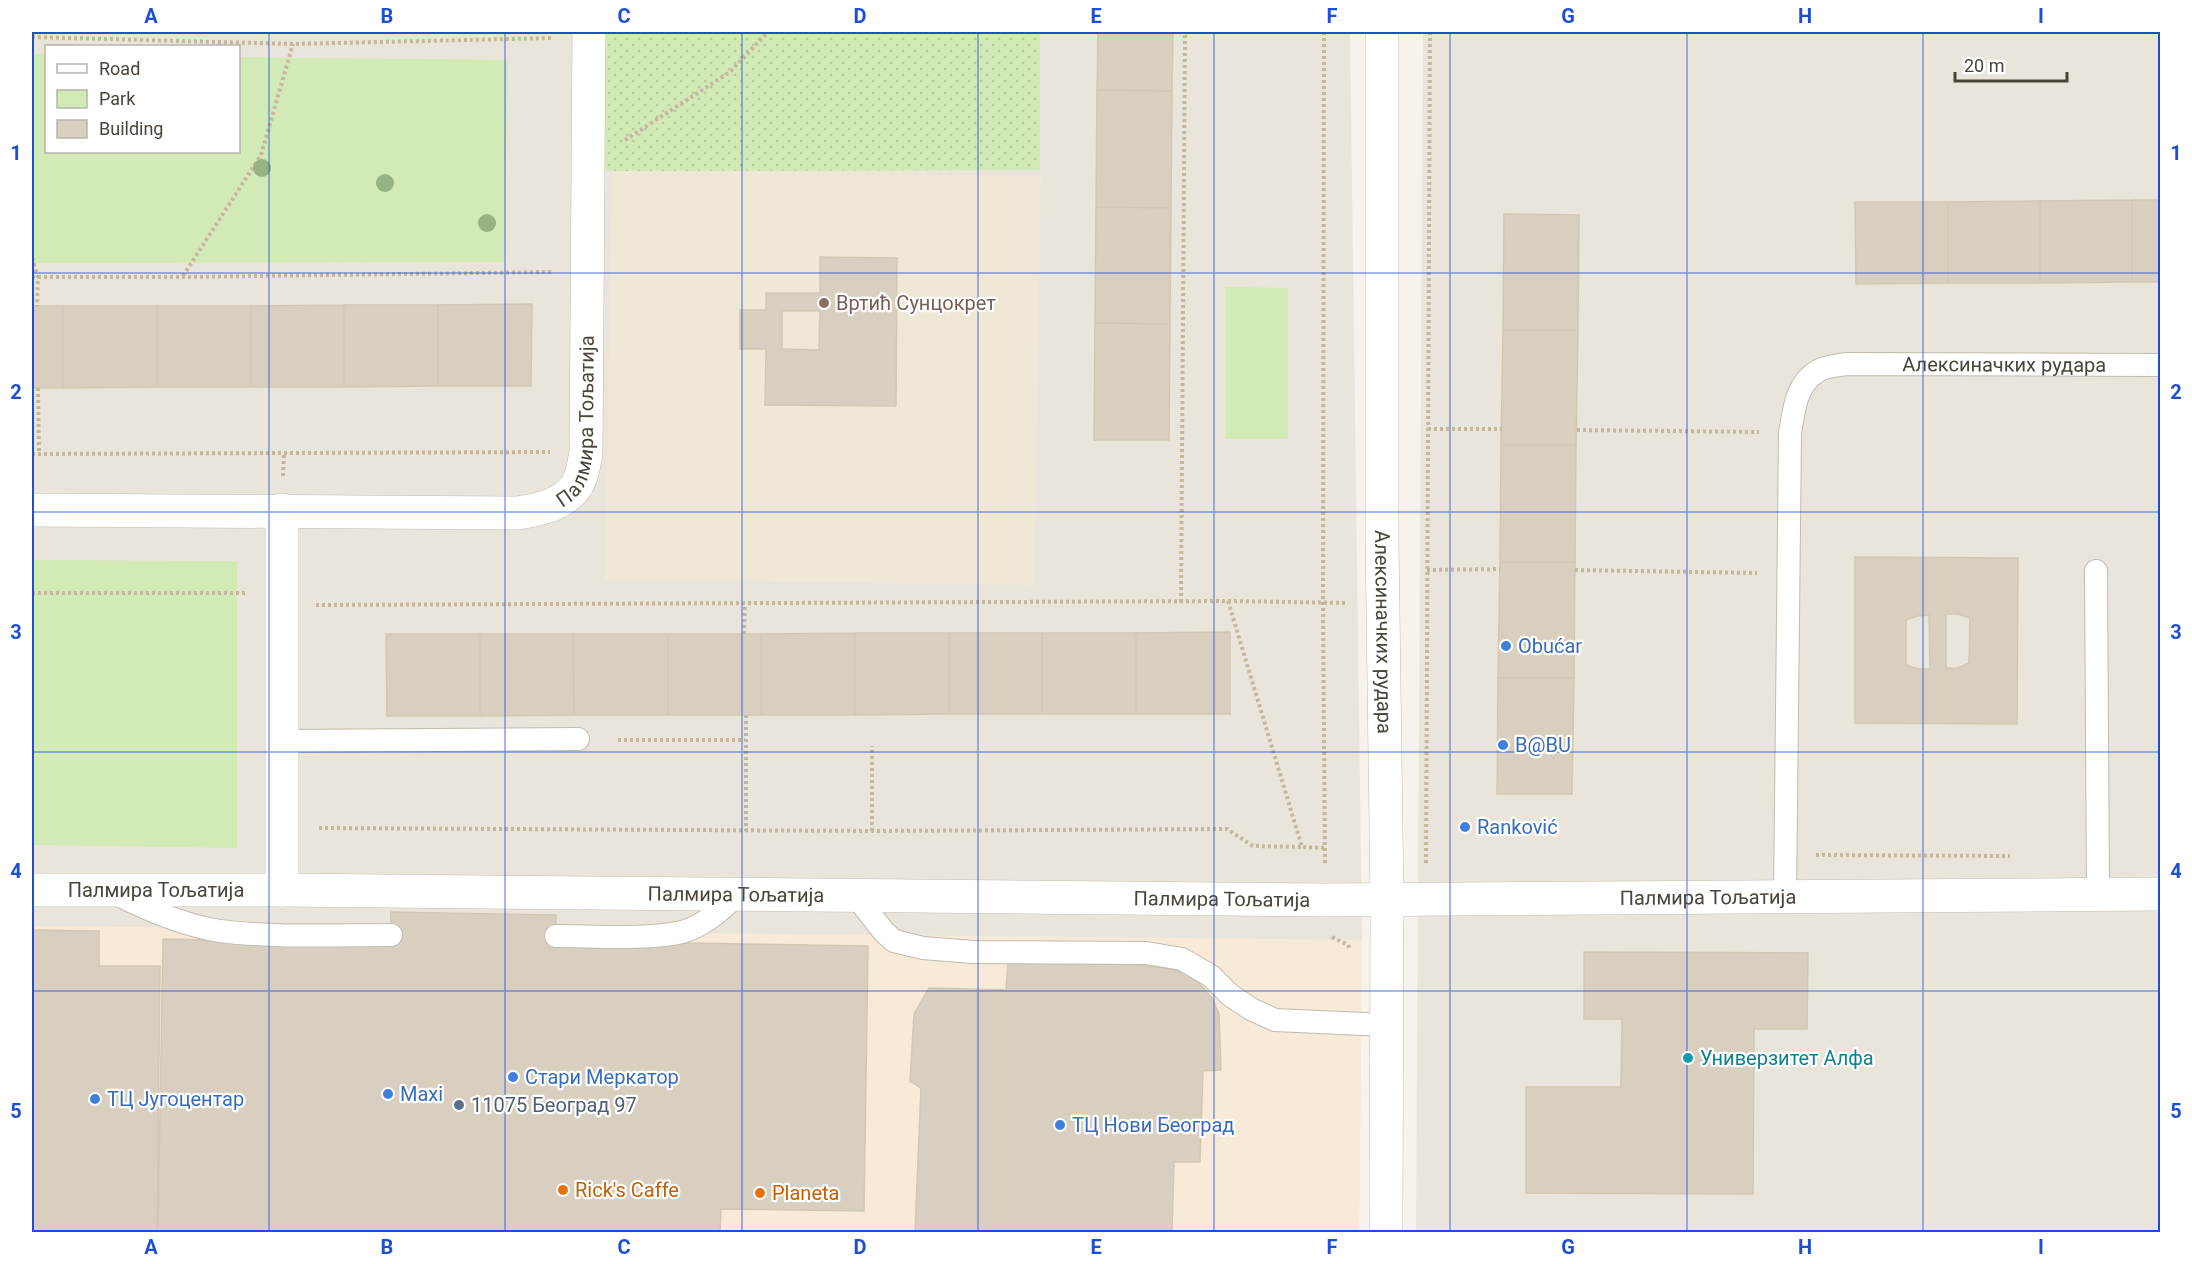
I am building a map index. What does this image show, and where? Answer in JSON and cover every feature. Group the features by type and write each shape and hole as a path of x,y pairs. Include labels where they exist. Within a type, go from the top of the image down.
{"street":[{"name":"Алексиначких рудара","path":"1382,32 1383,603 1387,900 1386,1233"},
{"name":"Палмира Тољатија","path":"32,510 517,513 542,509 564,497 576,486 582,474 586,452 589,34"},
{"path":"282,510 282,890"},
{"name":"Палмира Тољатија","path":"32,890 282,890 1325,900 2160,894"}],"lane":[{"name":"Алексиначких рудара","path":"1785,897 1790,433 1796,398 1806,382 1819,370 1846,364 2160,365"},
{"path":"2096,571 2098,893"},
{"path":"282,741 578,739"},
{"path":"109,890 135,904 219,931 297,935 391,935"},
{"path":"556,936 648,935 682,932 696,926 736,895"},
{"path":"855,896 894,941 923,948 973,952 1146,953 1182,959 1211,976 1251,1009 1275,1020 1386,1025"}],"path":[{"path":"588,162 701,93 730,72 768,32"},
{"path":"1181,602 1185,32"},
{"path":"1324,32 1325,900"},
{"path":"1426,900 1430,32"},
{"path":"32,37 293,44 589,34"},
{"path":"182,277 261,155 293,44"},
{"path":"32,258 38,277 37,306"},
{"path":"32,277 588,272"},
{"path":"38,388 39,454"},
{"path":"1428,429 1502,429"},
{"path":"1577,430 1790,433"},
{"path":"32,454 586,452"},
{"path":"1427,570 1500,569"},
{"path":"1575,570 1789,574"},
{"path":"32,593 249,593"},
{"path":"1228,601 1302,847"},
{"path":"282,605 1228,601 1383,603"},
{"path":"744,634 745,604"},
{"path":"746,715 746,831"},
{"path":"618,740 745,740"},
{"path":"872,746 872,831"},
{"path":"282,828 746,831 1227,829 1253,846 1324,848"},
{"path":"1785,855 2017,856"}],"shaded area":[{"path":"32,32 1350,32 1362,940 1359,1232 32,1232"},
{"path":"1423,32 2160,32 2160,1232 1416,1232"},
{"name":"Вртић Сунцокрет","path":"612,170 1041,176 1034,585 605,579"},
{"path":"32,926 1362,940 1359,1232 32,1232"}],"green space":[{"path":"604,32 1040,32 1040,170 605,171"},
{"path":"32,54 45,54 45,153 240,153 240,57 508,60 504,262 32,263"},
{"path":"1226,287 1288,288 1288,439 1226,439"},
{"path":"32,560 237,561 237,848 32,845"}],"building":[{"path":"1098,32 1173,32 1172,91 1097,90"},
{"path":"1097,90 1172,91 1171,208 1096,207"},
{"path":"2132,200 2132,282 2040,283 2040,201"},
{"path":"2132,200 2160,200 2160,282 2132,282"},
{"path":"2040,201 2040,283 1948,283 1948,202"},
{"path":"1855,202 1948,202 1948,283 1856,284"},
{"path":"1096,207 1171,208 1170,324 1095,323"},
{"path":"1504,214 1579,215 1578,330 1503,330"},
{"path":"820,257 897,258 896,406 765,405 766,349 740,349 740,310 766,310 766,293 820,293","holes":["782,311 820,311 819,350 782,349"]},
{"path":"532,304 531,386 438,386 438,305"},
{"path":"344,305 344,387 251,387 251,306"},
{"path":"344,305 438,305 438,386 344,387"},
{"path":"32,306 63,306 63,388 32,388"},
{"path":"63,306 157,306 157,387 63,388"},
{"path":"157,306 251,306 251,387 157,387"},
{"path":"1095,323 1170,324 1169,440 1094,440"},
{"path":"1503,330 1578,330 1576,445 1501,445"},
{"path":"1501,445 1576,445 1575,562 1500,562"},
{"path":"1855,557 2018,558 2017,724 1855,723","holes":["1946,614 1958,614 1970,618 1969,663 1958,668 1946,668","1929,615 1930,669 1918,669 1906,665 1906,620"]},
{"path":"1500,562 1575,562 1574,678 1498,678"},
{"path":"1230,632 1230,714 1136,714 1136,633"},
{"path":"855,633 949,633 949,714 855,715"},
{"path":"855,633 855,715 761,715 761,634"},
{"path":"949,633 1042,633 1042,714 949,714"},
{"path":"1042,633 1136,633 1136,714 1042,714"},
{"path":"386,634 480,634 480,716 387,716"},
{"path":"480,634 573,634 574,715 480,716"},
{"path":"573,634 668,634 668,715 574,715"},
{"path":"668,634 761,634 761,715 668,715"},
{"path":"1498,678 1574,678 1572,794 1497,794"},
{"name":"Стари Меркатор","path":"391,912 556,915 556,941 868,946 864,1211 721,1209 720,1232 158,1232 163,939 390,943"},
{"name":"ТЦ Југоцентар","path":"32,930 99,931 99,966 160,966 157,1232 32,1232"},
{"name":"Универзитет Алфа","path":"1584,952 1808,953 1807,1029 1754,1029 1753,1194 1526,1193 1526,1087 1621,1087 1622,1019 1584,1019"},
{"name":"ТЦ Нови Београд","path":"1008,962 1100,962 1169,968 1186,974 1200,984 1212,998 1219,1014 1221,1070 1203,1071 1200,1162 1174,1162 1172,1232 915,1232 921,1088 910,1081 914,1014 929,988 1006,990"}],"place":[{"name":"Вртић Сунцокрет","path":"824,303"},
{"name":"Obućar","path":"1506,646"},
{"name":"B@BU","path":"1503,745"},
{"name":"Ranković","path":"1465,827"},
{"name":"Универзитет Алфа","path":"1688,1058"},
{"name":"Стари Меркатор","path":"513,1077"},
{"name":"Maxi","path":"388,1094"},
{"name":"ТЦ Југоцентар","path":"95,1099"},
{"name":"11075 Београд 97","path":"459,1105"},
{"name":"ТЦ Нови Београд","path":"1060,1125"},
{"name":"Rick's Caffe","path":"563,1190"},
{"name":"Planeta","path":"760,1193"}]}
